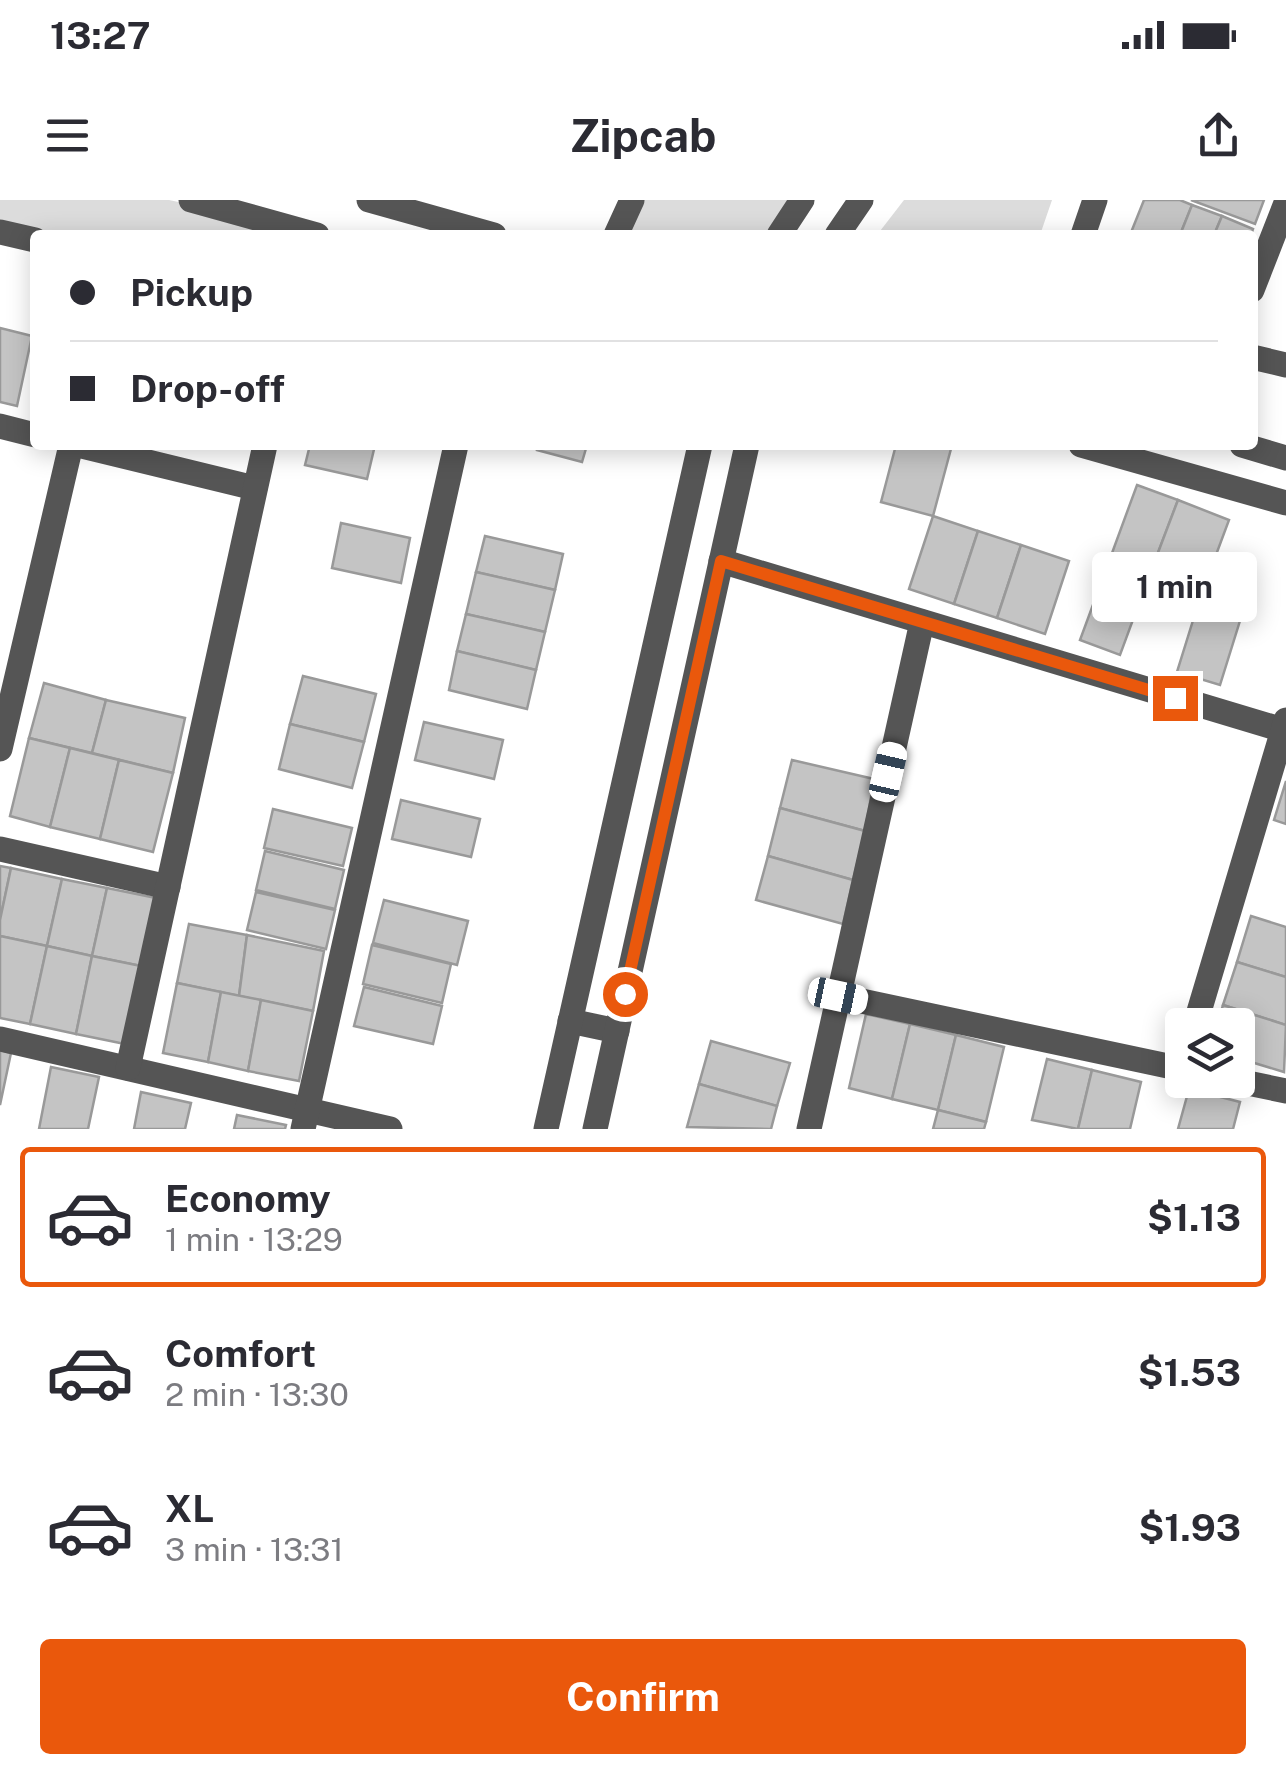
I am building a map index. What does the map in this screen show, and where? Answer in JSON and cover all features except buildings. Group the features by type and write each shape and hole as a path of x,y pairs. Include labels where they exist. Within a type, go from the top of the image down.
{"street":[{"path":"191,200 299,230"},
{"path":"369,200 426,208 481,230"},
{"path":"618,230 632,200"},
{"path":"782,230 802,200"},
{"path":"840,230 861,200"},
{"path":"1085,230 1095,200"},
{"path":"1258,275 1286,203"},
{"path":"0,232 30,239"},
{"path":"1258,359 1286,366"},
{"path":"0,426 30,434"},
{"path":"0,749 73,450"},
{"path":"95,450 255,488"},
{"path":"128,1068 264,450"},
{"path":"305,1120 455,450"},
{"path":"546,1129 699,450"},
{"path":"599,1128 746,450"},
{"path":"1098,450 1286,504"},
{"path":"1258,450 1286,458"},
{"path":"721,561 1285,725 1200,1008"},
{"path":"809,1129 922,622"},
{"path":"0,848 168,888"},
{"path":"838,996 1165,1064"},
{"path":"570,1021 617,1031"},
{"path":"0,1038 128,1068 305,1120 390,1129"},
{"path":"1255,1084 1286,1091"}],"shaded area":[{"path":"0,200 169,200 299,230 30,230 30,235 0,232"},
{"path":"632,200 794,200 777,230 618,230"},
{"path":"904,200 1052,200 1042,230 881,230"}],"route":[{"path":"625,994 721,561 1175,698"}]}
